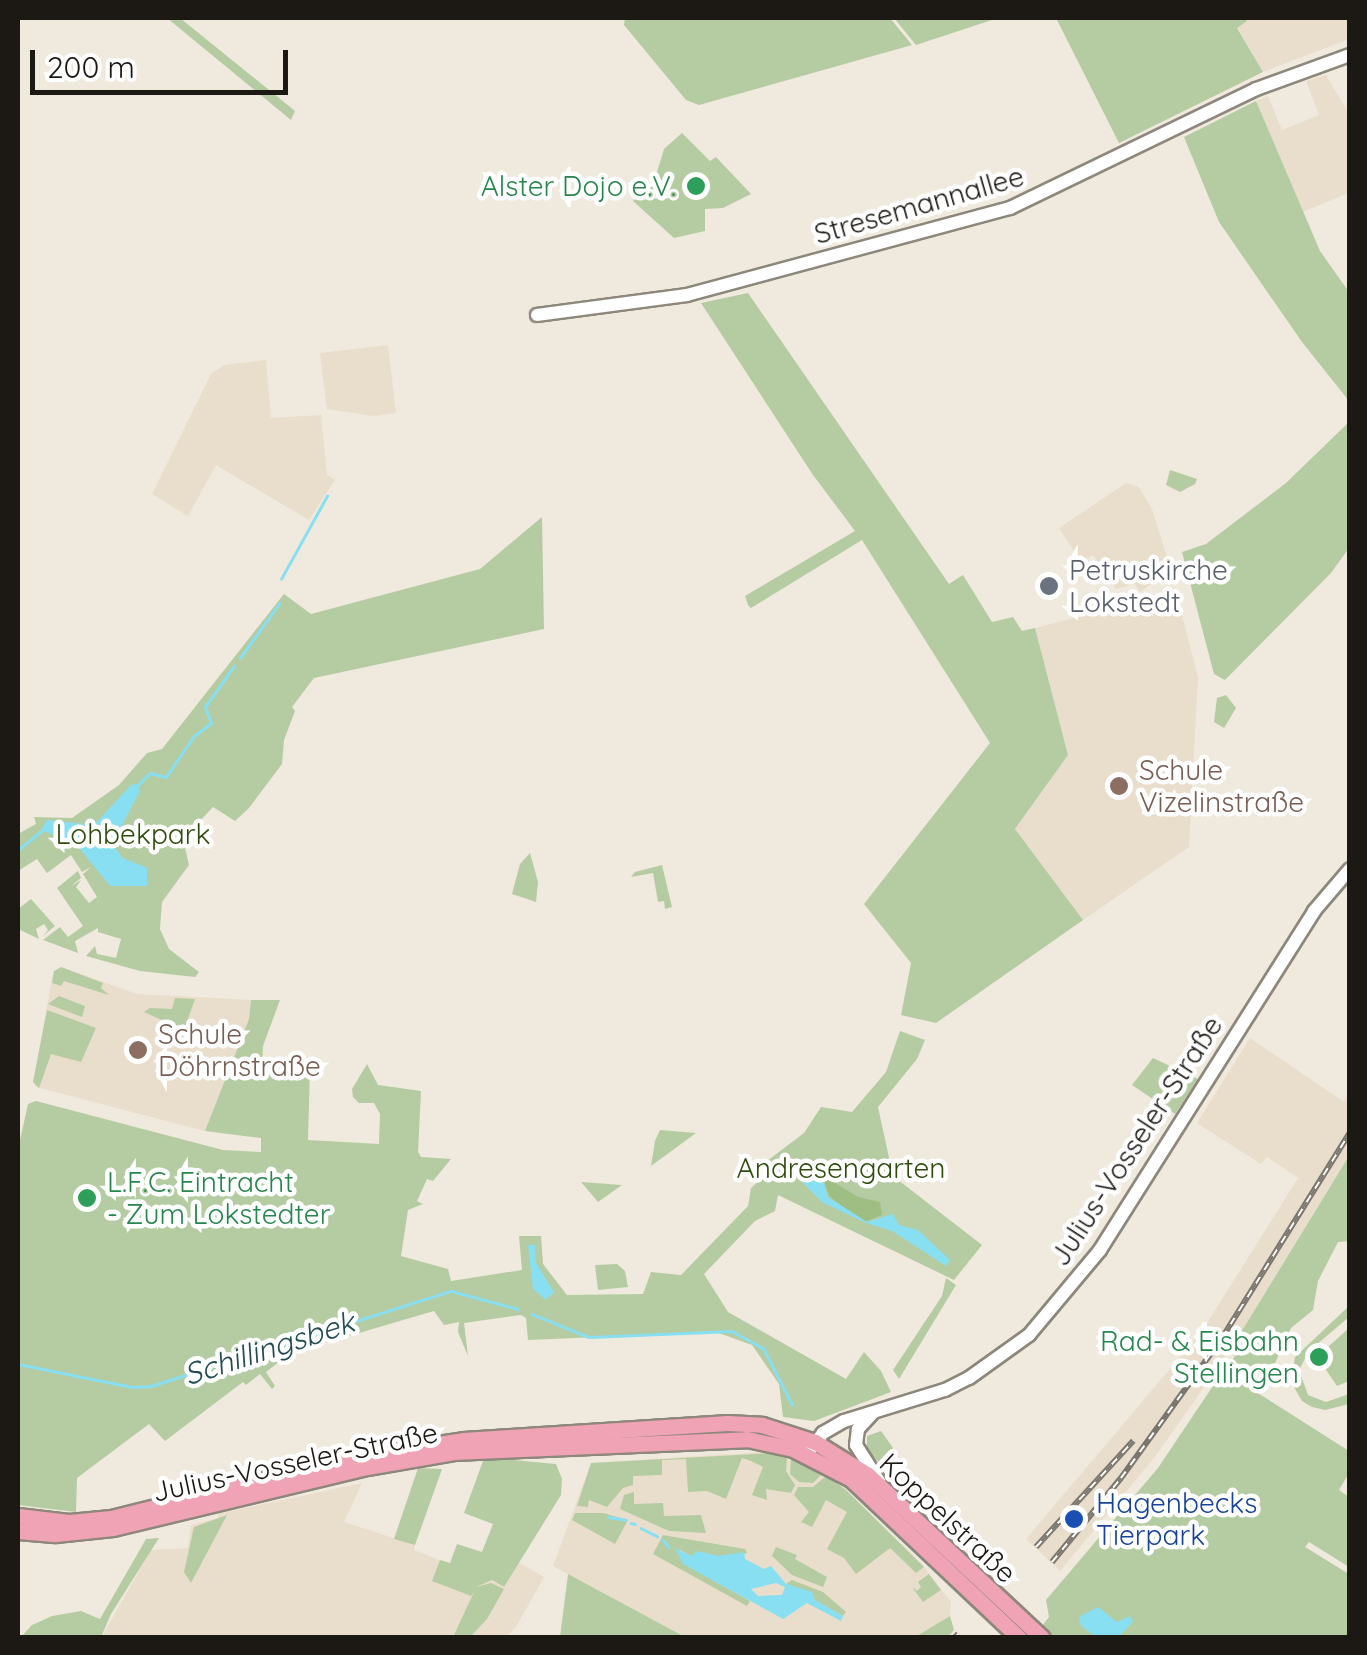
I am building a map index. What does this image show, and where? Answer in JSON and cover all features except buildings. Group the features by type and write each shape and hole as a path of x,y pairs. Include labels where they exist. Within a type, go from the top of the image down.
{"main road":[{"name":"Julius-Vosseler-Straße","path":"18,1516 69,1522 110,1518 364,1456 506,1435 743,1424 781,1429 812,1448"},
{"name":"Julius-Vosseler-Straße","path":"18,1531 56,1534 113,1528 367,1466 478,1449 717,1438 812,1448"},
{"name":"Koppelstraße","path":"812,1448 886,1490 1042,1638"},
{"name":"Koppelstraße","path":"812,1448 863,1488 1019,1638"}],"street":[{"name":"Stresemannallee","path":"537,314 687,295 1010,208 1256,90 1350,55"},
{"name":"Julius-Vosseler-Straße","path":"812,1448 844,1421 946,1390 1029,1335 1100,1250 1314,911 1350,869"},
{"path":"878,1409 858,1429 856,1445 886,1490"}],"shaded area":[{"path":"1245,18 1349,18 1349,39 1263,72 1237,27"},
{"path":"1326,75 1349,114 1349,193 1302,212 1256,101 1268,96 1282,130 1319,115 1306,81"},
{"path":"388,345 396,413 373,416 327,409 320,353"},
{"path":"266,360 271,418 321,415 327,475 335,480 309,520 216,465 188,516 152,494 211,374 224,365"},
{"path":"1126,483 1139,487 1152,509 1171,570 1140,592 1135,584 1116,589 1093,555 1081,562 1059,528"},
{"name":"Schule Vizelinstraße","path":"1176,592 1198,677 1189,847 1083,920 1015,829 1068,755 1035,628"},
{"name":"Schule Döhrnstraße","path":"61,967 137,994 251,1000 249,1019 205,1131 36,1087 33,1082 53,974"},
{"path":"1250,1038 1344,1102 1349,1094 1349,1156 1229,1352 1154,1458 1060,1571 1026,1539 1202,1331 1298,1178 1267,1157 1261,1164 1197,1123"},
{"path":"762,1452 807,1466 845,1489 921,1563 951,1602 950,1616 915,1637 685,1637 553,1566 591,1463"},
{"path":"362,1483 344,1522 415,1545 414,1550 440,1560 433,1581 476,1587 492,1580 504,1587 518,1562 544,1577 516,1627 506,1637 101,1638 151,1550 188,1548 191,1525 218,1518 218,1514"}],"green space":[{"path":"167,18 180,18 295,111 291,120"},
{"path":"625,18 890,18 912,45 699,105 686,100 624,25"},
{"path":"894,18 998,18 916,45"},
{"path":"1056,18 1245,18 1247,21 1237,28 1263,72 1119,143"},
{"path":"1256,101 1320,251 1349,292 1349,401 1302,342 1219,222 1184,137"},
{"name":"Alster Dojo e.V.","path":"682,133 710,161 716,157 751,194 723,208 705,209 705,231 674,238 633,201 655,179 664,149"},
{"path":"748,293 949,584 963,575 992,622 1013,617 1022,631 1035,628 1068,755 1015,829 1083,920 936,1023 901,1015 911,963 864,904 990,743 862,540 751,608 748,605 745,596 855,531 813,475 701,303"},
{"path":"1349,422 1349,548 1331,573 1225,680 1214,674 1182,552 1206,544 1286,483"},
{"path":"1170,470 1197,479 1195,484 1180,492 1166,485"},
{"name":"Lohbekpark","path":"542,517 544,629 314,678 292,707 295,711 284,740 282,764 249,808 235,821 213,807 183,839 189,865 162,902 160,929 169,949 199,972 195,977 140,971 86,956 95,946 97,954 116,958 121,939 98,932 98,928 75,941 78,953 43,940 60,927 68,937 83,926 57,888 78,871 81,878 71,886 81,880 76,887 89,903 97,897 83,874 91,867 82,872 71,855 47,873 37,859 18,871 18,834 36,824 34,817 72,818 119,785 147,753 162,749 284,594 311,614 480,569"},
{"path":"1226,695 1236,708 1224,728 1214,722 1217,698"},
{"path":"530,853 538,882 536,902 512,894 520,864"},
{"path":"662,865 672,907 665,909 664,901 658,902 653,873 631,877 635,872"},
{"path":"31,899 55,926 43,936 48,930 44,924 36,929 39,939 18,929 18,909"},
{"path":"61,967 103,983 101,988 109,995 64,981 61,986 52,983 54,971"},
{"path":"59,996 85,1006 82,1017 48,1004"},
{"path":"175,998 195,999 184,1030 144,1012 150,1008 172,1009"},
{"name":"Andresengarten","path":"251,1000 280,1000 263,1046 262,1071 310,1068 308,1140 379,1144 380,1114 374,1103 359,1103 353,1097 352,1089 367,1064 378,1085 421,1091 418,1152 421,1157 451,1159 433,1181 427,1179 417,1201 423,1204 408,1210 401,1256 448,1269 451,1281 522,1270 519,1236 541,1236 543,1264 567,1295 643,1294 651,1272 681,1275 748,1206 751,1188 761,1179 755,1170 804,1133 821,1107 852,1112 886,1072 900,1031 925,1040 917,1059 878,1107 893,1176 982,1245 954,1280 778,1195 775,1211 755,1221 704,1274 728,1312 846,1379 864,1352 881,1371 891,1392 814,1421 783,1417 779,1384 752,1345 716,1332 528,1340 526,1318 521,1315 464,1323 468,1356 458,1332 459,1322 444,1325 434,1311 318,1345 280,1361 266,1372 275,1386 272,1389 260,1374 246,1385 243,1382 165,1441 149,1424 77,1478 76,1512 18,1505 18,1149 28,1104 36,1101 223,1150 261,1152 261,1138 205,1131 249,1019"},
{"path":"47,1010 96,1028 81,1062 51,1054 39,1088 33,1082"},
{"path":"1153,1058 1198,1079 1175,1114 1132,1085"},
{"path":"660,1130 696,1133 651,1166 655,1141"},
{"path":"1349,1156 1349,1241 1338,1242 1318,1281 1313,1310 1291,1328 1275,1363 1241,1368 1230,1364 1235,1356 1229,1352"},
{"path":"822,1175 858,1197 880,1202 882,1215 865,1222 850,1213 829,1196"},
{"path":"581,1182 622,1185 598,1202"},
{"path":"617,1264 625,1271 628,1287 598,1290 595,1265"},
{"path":"946,1278 956,1285 899,1379 893,1370 942,1296"},
{"path":"1349,1306 1349,1317 1309,1351 1299,1370 1308,1395 1326,1402 1349,1394 1349,1404 1325,1410 1312,1407 1302,1401 1291,1382 1295,1357"},
{"path":"1349,1328 1349,1381 1337,1386 1317,1357"},
{"path":"1223,1371 1349,1451 1349,1473 1339,1490 1349,1497 1349,1567 1309,1542 1305,1547 1349,1574 1349,1637 1054,1638 1042,1626 1049,1617 1046,1600 1158,1468"},
{"path":"881,1431 893,1448 881,1461 918,1502 867,1450 867,1436"},
{"path":"771,1453 787,1457 786,1471 795,1485 791,1493 766,1489 767,1500 752,1495 763,1467 742,1458 726,1499 707,1491 688,1492 686,1459 662,1460 662,1475 633,1476 633,1485 623,1488 607,1507 589,1500 588,1507 577,1506 591,1463"},
{"path":"791,1459 822,1474 813,1483 799,1482 790,1474"},
{"path":"483,1461 556,1464 562,1479 561,1495 504,1587 492,1580 476,1587 491,1583 504,1589 487,1619 470,1637 454,1635 474,1592 471,1596 432,1581 440,1560 450,1563 457,1544 482,1552 493,1524 464,1513"},
{"path":"418,1468 442,1469 415,1545 394,1539"},
{"path":"826,1476 845,1489 924,1567 916,1573 890,1548 856,1574 844,1558 827,1549 847,1512 826,1500 812,1527 801,1522 809,1512 794,1495 798,1487 813,1487"},
{"path":"634,1492 634,1504 663,1503 664,1516 701,1515 706,1533 669,1531 620,1509 624,1495"},
{"path":"575,1513 603,1513 628,1520 615,1544 572,1520"},
{"path":"227,1515 191,1583 184,1572 194,1527"},
{"path":"663,1535 745,1549 747,1553 740,1556 691,1556 680,1550 684,1564 750,1601 747,1606 653,1554"},
{"path":"159,1538 101,1637 21,1637 32,1625 52,1616 81,1611 100,1619 146,1539"},
{"path":"776,1547 797,1555 795,1559 827,1577 823,1587 792,1575 772,1556"},
{"path":"568,1574 685,1637 560,1637"},
{"path":"929,1574 941,1590 923,1602 912,1587 917,1591 921,1587 918,1582"},
{"path":"792,1580 823,1592 846,1612 843,1616 786,1584"},
{"path":"950,1616 954,1630 948,1637 915,1637"}],"water":[{"path":"138,784 140,791 112,844 123,858 147,868 147,886 110,886 76,844 41,830 47,820 94,825 131,785"},
{"path":"808,1178 823,1180 828,1197 867,1222 893,1214 899,1225 918,1230 950,1260 946,1266 892,1231 866,1223 822,1202 802,1182"},
{"path":"528,1245 535,1245 536,1263 554,1292 546,1300 533,1289"},
{"path":"675,1548 691,1556 697,1551 718,1556 744,1552 745,1559 764,1569 771,1566 786,1584 812,1592 815,1600 843,1616 841,1621 807,1603 783,1619 683,1564","holes":["776,1583 785,1587 782,1595 758,1596 751,1589"]},
{"path":"1098,1607 1117,1622 1130,1616 1133,1622 1118,1637 1096,1637 1081,1626 1079,1617"}],"waterway":[{"path":"281,579 327,496"},
{"path":"240,658 279,604"},
{"path":"137,786 150,773 166,777 194,736 211,723 205,707 234,666"},
{"path":"18,850 43,830"},
{"name":"Schillingsbek","path":"18,1364 132,1387 151,1386 451,1291 518,1309"},
{"name":"Schillingsbek","path":"532,1314 589,1337 732,1331 764,1349 792,1404"},
{"path":"608,1517 626,1520"},
{"path":"631,1523 635,1524"},
{"path":"641,1528 657,1536"},
{"path":"663,1540 669,1547"}],"railway":[{"path":"1052,1562 1121,1478 1222,1338 1350,1132"},
{"path":"1036,1547 1133,1441"},
{"path":"954,1638 958,1634"}],"place":[{"name":"Alster Dojo e.V.","path":"696,186"},
{"name":"Petruskirche Lokstedt","path":"1049,586"},
{"name":"Schule Vizelinstraße","path":"1119,786"},
{"name":"Schule Döhrnstraße","path":"138,1050"},
{"name":"L.F.C. Eintracht - Zum Lokstedter","path":"87,1198"},
{"name":"Rad- & Eisbahn Stellingen","path":"1319,1357"},
{"name":"Hagenbecks Tierpark","path":"1074,1519"}]}
